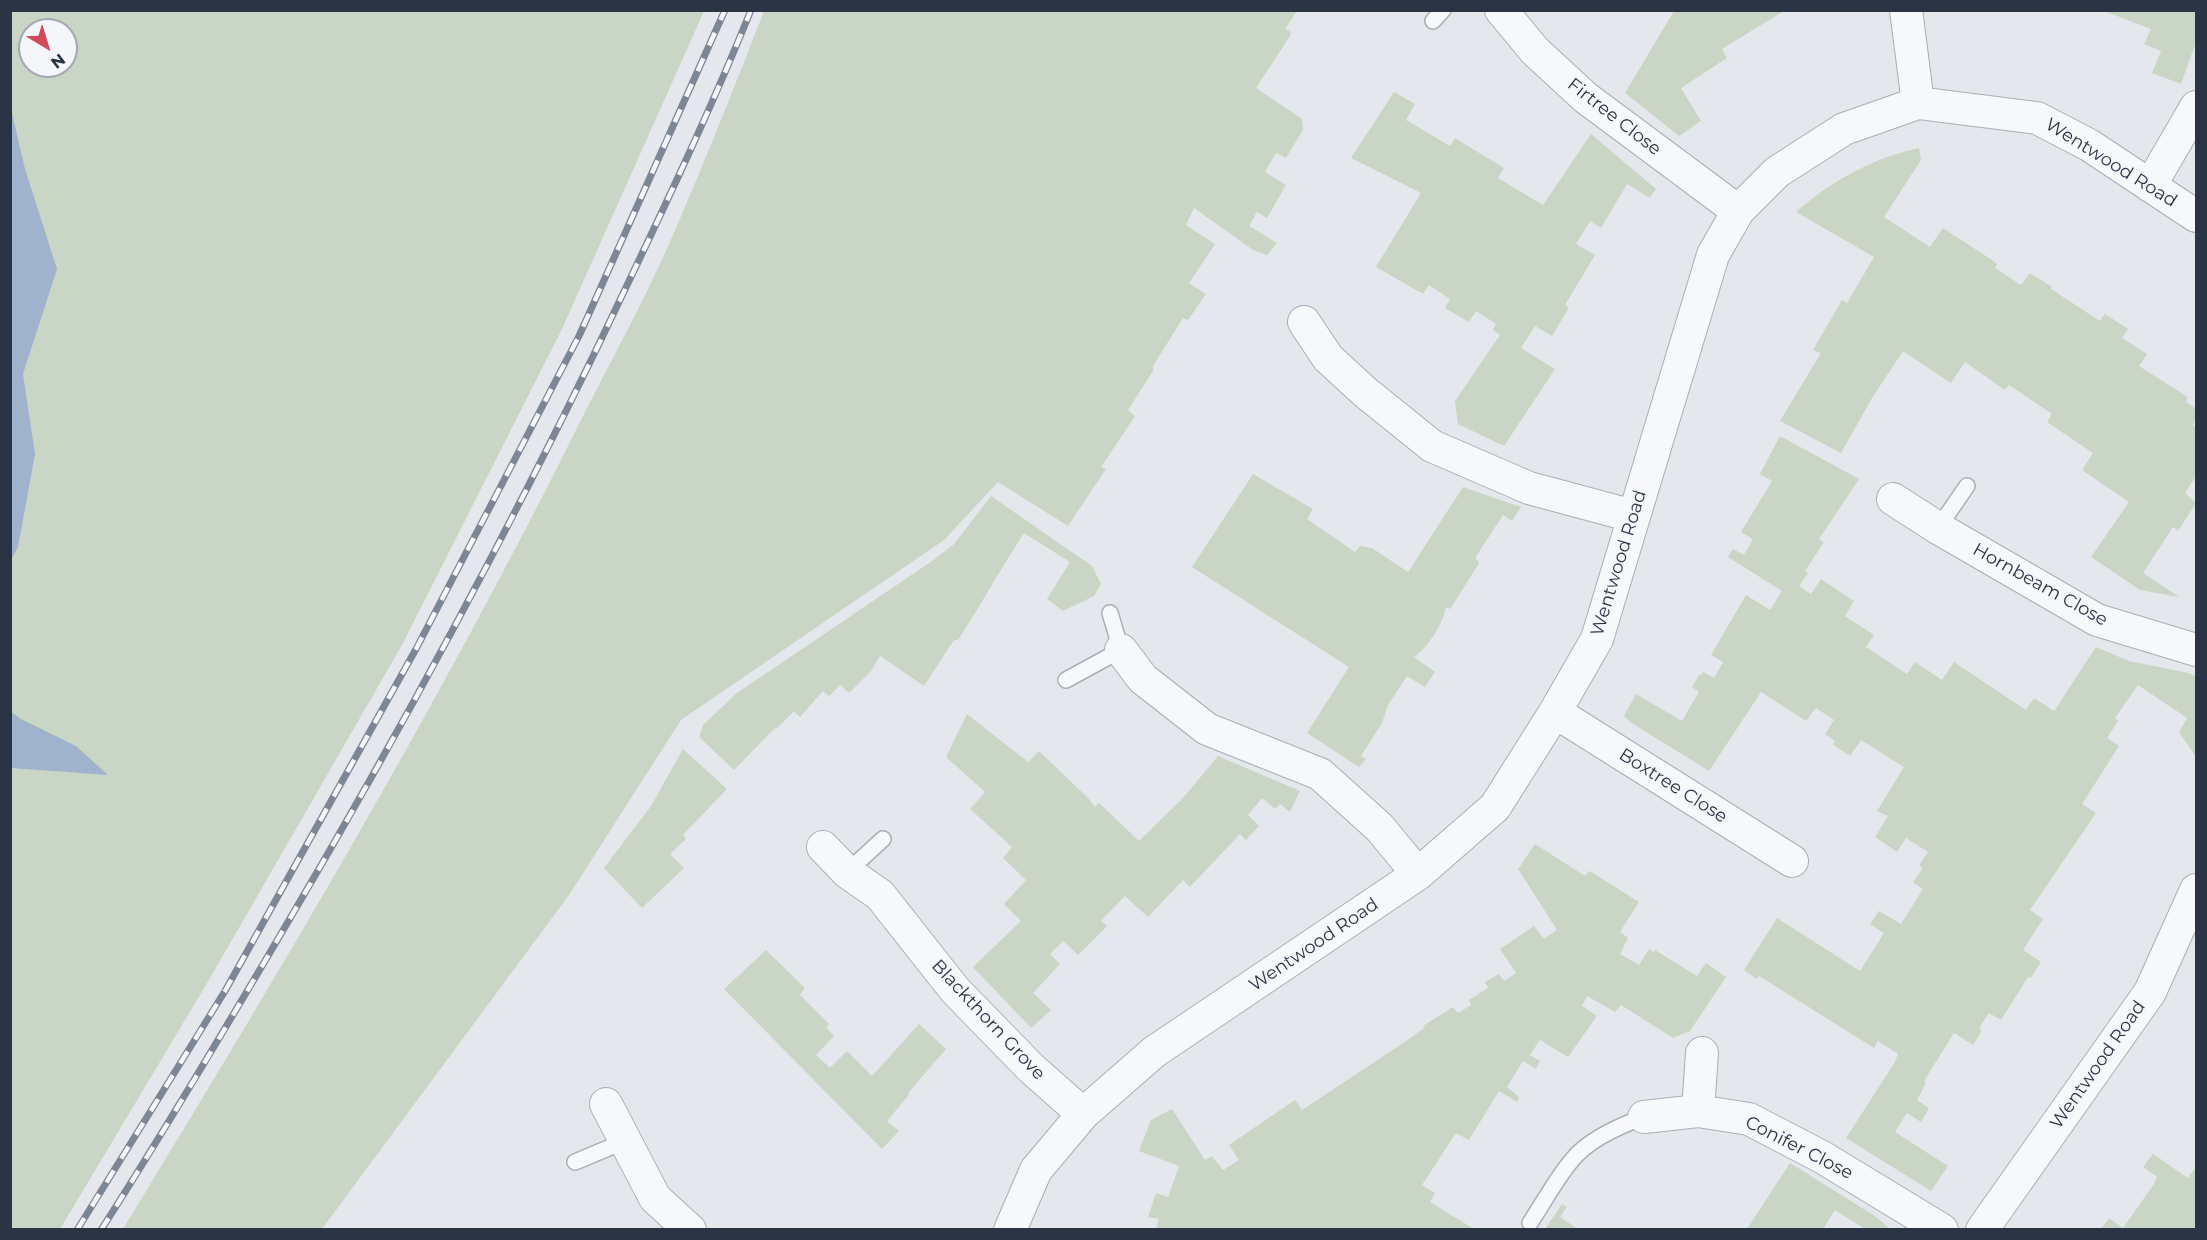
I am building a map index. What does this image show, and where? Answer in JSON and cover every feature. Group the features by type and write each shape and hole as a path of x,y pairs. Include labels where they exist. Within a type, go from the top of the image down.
{"street":[{"name":"Firtree Close","path":"1501,10 1535,51 1586,98 1738,211"},
{"path":"1906,10 1918,103"},
{"name":"Wentwood Road","path":"1010,1230 1036,1170 1083,1114 1154,1052 1418,874 1495,807 1555,712 1597,639 1713,255 1738,211 1776,172 1844,129 1918,103 2037,118 2089,145 2196,216"},
{"path":"2150,186 2196,107"},
{"path":"1304,322 1328,358 1365,392 1432,446 1529,488 1633,516"},
{"name":"Hornbeam Close","path":"1893,499 1938,528 2097,620 2196,650"},
{"path":"1121,650 1143,679 1207,729 1320,774 1379,827 1418,874"},
{"name":"Boxtree Close","path":"1555,712 1792,861"},
{"name":"Blackthorn Grove","path":"823,847 847,872 880,895 954,990 1031,1068 1083,1114"},
{"name":"Wentwood Road","path":"1982,1230 2150,992 2196,890"},
{"path":"1698,1112 1702,1053"},
{"path":"606,1104 655,1198 690,1230"},
{"name":"Conifer Close","path":"1644,1117 1698,1112 1749,1119 1822,1157 1942,1230"}],"lane":[{"path":"1938,528 1967,486"},
{"path":"1066,680 1121,650 1110,613"},
{"path":"847,872 883,839"},
{"path":"1530,1223 1572,1160 1584,1148 1600,1137 1644,1117"},
{"path":"576,1162 625,1141"}],"green space":[{"path":"11,11 704,11 562,329 402,645 206,985 60,1229 11,1229"},
{"path":"764,11 1297,11 1285,29 1291,32 1290,36 1256,88 1302,119 1303,130 1286,158 1276,153 1265,172 1286,185 1267,218 1257,212 1249,226 1277,243 1267,255 1253,250 1194,208 1186,225 1215,244 1189,283 1206,294 1188,320 1183,318 1153,366 1153,371 1128,410 1135,416 1101,467 1106,469 1068,526 998,482 944,540 681,720 569,895 322,1229 123,1229 359,833 525,531 659,266"},
{"path":"1674,11 1784,11 1722,49 1727,58 1681,88 1701,121 1679,136 1625,93"},
{"path":"2104,11 2196,11 2196,42 2181,84 2152,73 2161,51 2144,44 2151,29"},
{"path":"1394,92 1415,104 1406,120 1450,146 1455,138 1504,168 1498,178 1543,205 1591,134 1656,189 1650,198 1627,184 1601,228 1590,221 1576,244 1595,255 1565,305 1569,308 1552,336 1535,326 1521,348 1555,369 1504,446 1458,424 1455,401 1500,335 1493,330 1496,324 1476,311 1469,322 1445,308 1450,299 1429,285 1423,294 1376,267 1421,193 1351,158"},
{"path":"1919,148 1921,160 1884,217 1930,247 1943,228 1992,260 1997,264 1995,268 2021,285 2030,273 2100,321 2105,314 2128,329 2122,338 2147,354 2139,366 2183,394 2188,398 2186,402 2196,409 2196,419 2193,425 2196,428 2196,476 2185,493 2196,503 2178,531 2173,527 2143,573 2179,597 2140,590 2091,557 2129,502 2082,470 2093,453 2047,422 2052,414 2009,385 2005,390 1965,362 1951,383 1903,351 1872,398 1841,453 1780,421 1821,353 1813,350 1842,300 1847,303 1874,257 1796,212 1824,190 1853,172 1885,158"},
{"path":"1780,436 1859,479 1819,539 1824,542 1805,571 1808,573 1799,586 1811,594 1821,579 1854,601 1845,616 1874,635 1866,647 1907,674 1915,662 1942,680 1954,662 2026,710 2034,698 2054,711 2096,647 2129,661 2189,673 2196,677 2196,757 2179,732 2187,718 2138,685 2115,718 2118,721 2107,738 2119,746 2082,804 2096,813 2030,910 2043,919 2023,950 2041,962 2031,978 2028,977 2001,1020 1989,1013 1979,1028 1982,1031 1973,1045 1954,1033 1924,1081 1926,1083 1917,1100 1929,1108 1921,1122 1907,1113 1895,1132 1948,1166 1931,1191 1846,1138 1898,1054 1878,1041 1874,1048 1759,976 1757,979 1744,970 1777,918 1860,971 1884,933 1870,924 1879,911 1901,924 1923,889 1913,882 1923,868 1919,865 1928,852 1906,838 1897,852 1875,837 1888,816 1877,811 1904,767 1861,740 1850,756 1833,745 1835,741 1825,734 1834,720 1816,708 1806,721 1761,692 1709,771 1624,716 1636,694 1682,721 1699,692 1692,687 1699,675 1703,672 1714,678 1723,662 1711,655 1746,595 1770,610 1782,591 1728,557 1733,549 1744,555 1753,539 1741,532 1772,481 1760,474"},
{"path":"1253,474 1313,509 1307,519 1355,552 1360,546 1372,548 1408,572 1463,487 1521,507 1512,521 1503,515 1475,558 1479,562 1478,565 1450,609 1446,607 1434,635 1414,657 1435,672 1425,687 1407,676 1388,705 1382,723 1361,756 1366,759 1359,767 1307,733 1349,667 1192,567"},
{"path":"991,496 1092,566 1101,584 1094,596 1063,611 1047,599 1070,562 1024,533 958,640 954,640 924,686 880,656 871,671 849,693 840,685 829,696 823,691 800,717 794,711 734,770 699,737 703,725 737,693 954,544"},
{"path":"967,714 1028,762 1039,751 1095,807 1099,803 1139,841 1183,798 1218,756 1300,791 1290,812 1280,804 1275,809 1262,798 1248,815 1259,826 1246,840 1240,834 1190,887 1183,880 1148,917 1125,896 1101,921 1107,926 1078,955 1063,941 1050,954 1060,964 1033,993 1051,1010 1031,1028 973,967 1021,921 1004,904 1026,880 1003,858 1012,847 970,809 985,792 946,757"},
{"path":"683,749 727,789 683,835 686,839 670,854 684,868 642,908 604,868 651,806"},
{"path":"1535,844 1585,876 1589,871 1639,902 1620,932 1628,938 1620,954 1639,965 1649,949 1654,952 1655,950 1697,976 1706,963 1726,977 1690,1031 1673,1038 1621,1005 1615,1012 1587,996 1582,1006 1597,1016 1568,1057 1540,1040 1530,1055 1540,1061 1536,1069 1523,1061 1507,1087 1519,1097 1517,1102 1499,1091 1469,1140 1456,1133 1422,1185 1435,1193 1430,1202 1474,1229 1156,1229 1159,1219 1148,1217 1156,1193 1168,1197 1179,1166 1139,1151 1151,1120 1172,1109 1205,1160 1212,1156 1223,1170 1239,1160 1229,1145 1295,1100 1302,1110 1453,1007 1458,1013 1471,1005 1469,1000 1488,988 1485,982 1499,974 1504,981 1516,973 1500,949 1534,926 1544,939 1557,930 1518,869"},
{"path":"766,950 805,988 800,995 829,1024 826,1027 834,1036 816,1055 830,1068 847,1051 872,1076 919,1024 946,1049 887,1121 899,1131 882,1149 724,989"},
{"path":"2153,1154 2188,1178 2196,1167 2196,1229 2101,1229 2109,1218 2123,1228 2154,1184 2157,1177 2143,1167"},
{"path":"1790,1163 1875,1216 1890,1229 1865,1229 1835,1210 1823,1229 1747,1229"},
{"path":"1562,1204 1567,1207 1560,1217 1578,1229 1545,1229"}],"water":[{"path":"11,109 25,169 57,269 23,374 35,454 18,547 11,560"},
{"path":"10,711 21,719 76,746 108,775 11,768"}],"railway":[{"path":"77,1230 225,991 416,649 579,336 725,10"},
{"path":"101,1230 327,856 486,567 562,420 638,263 751,10"}]}
